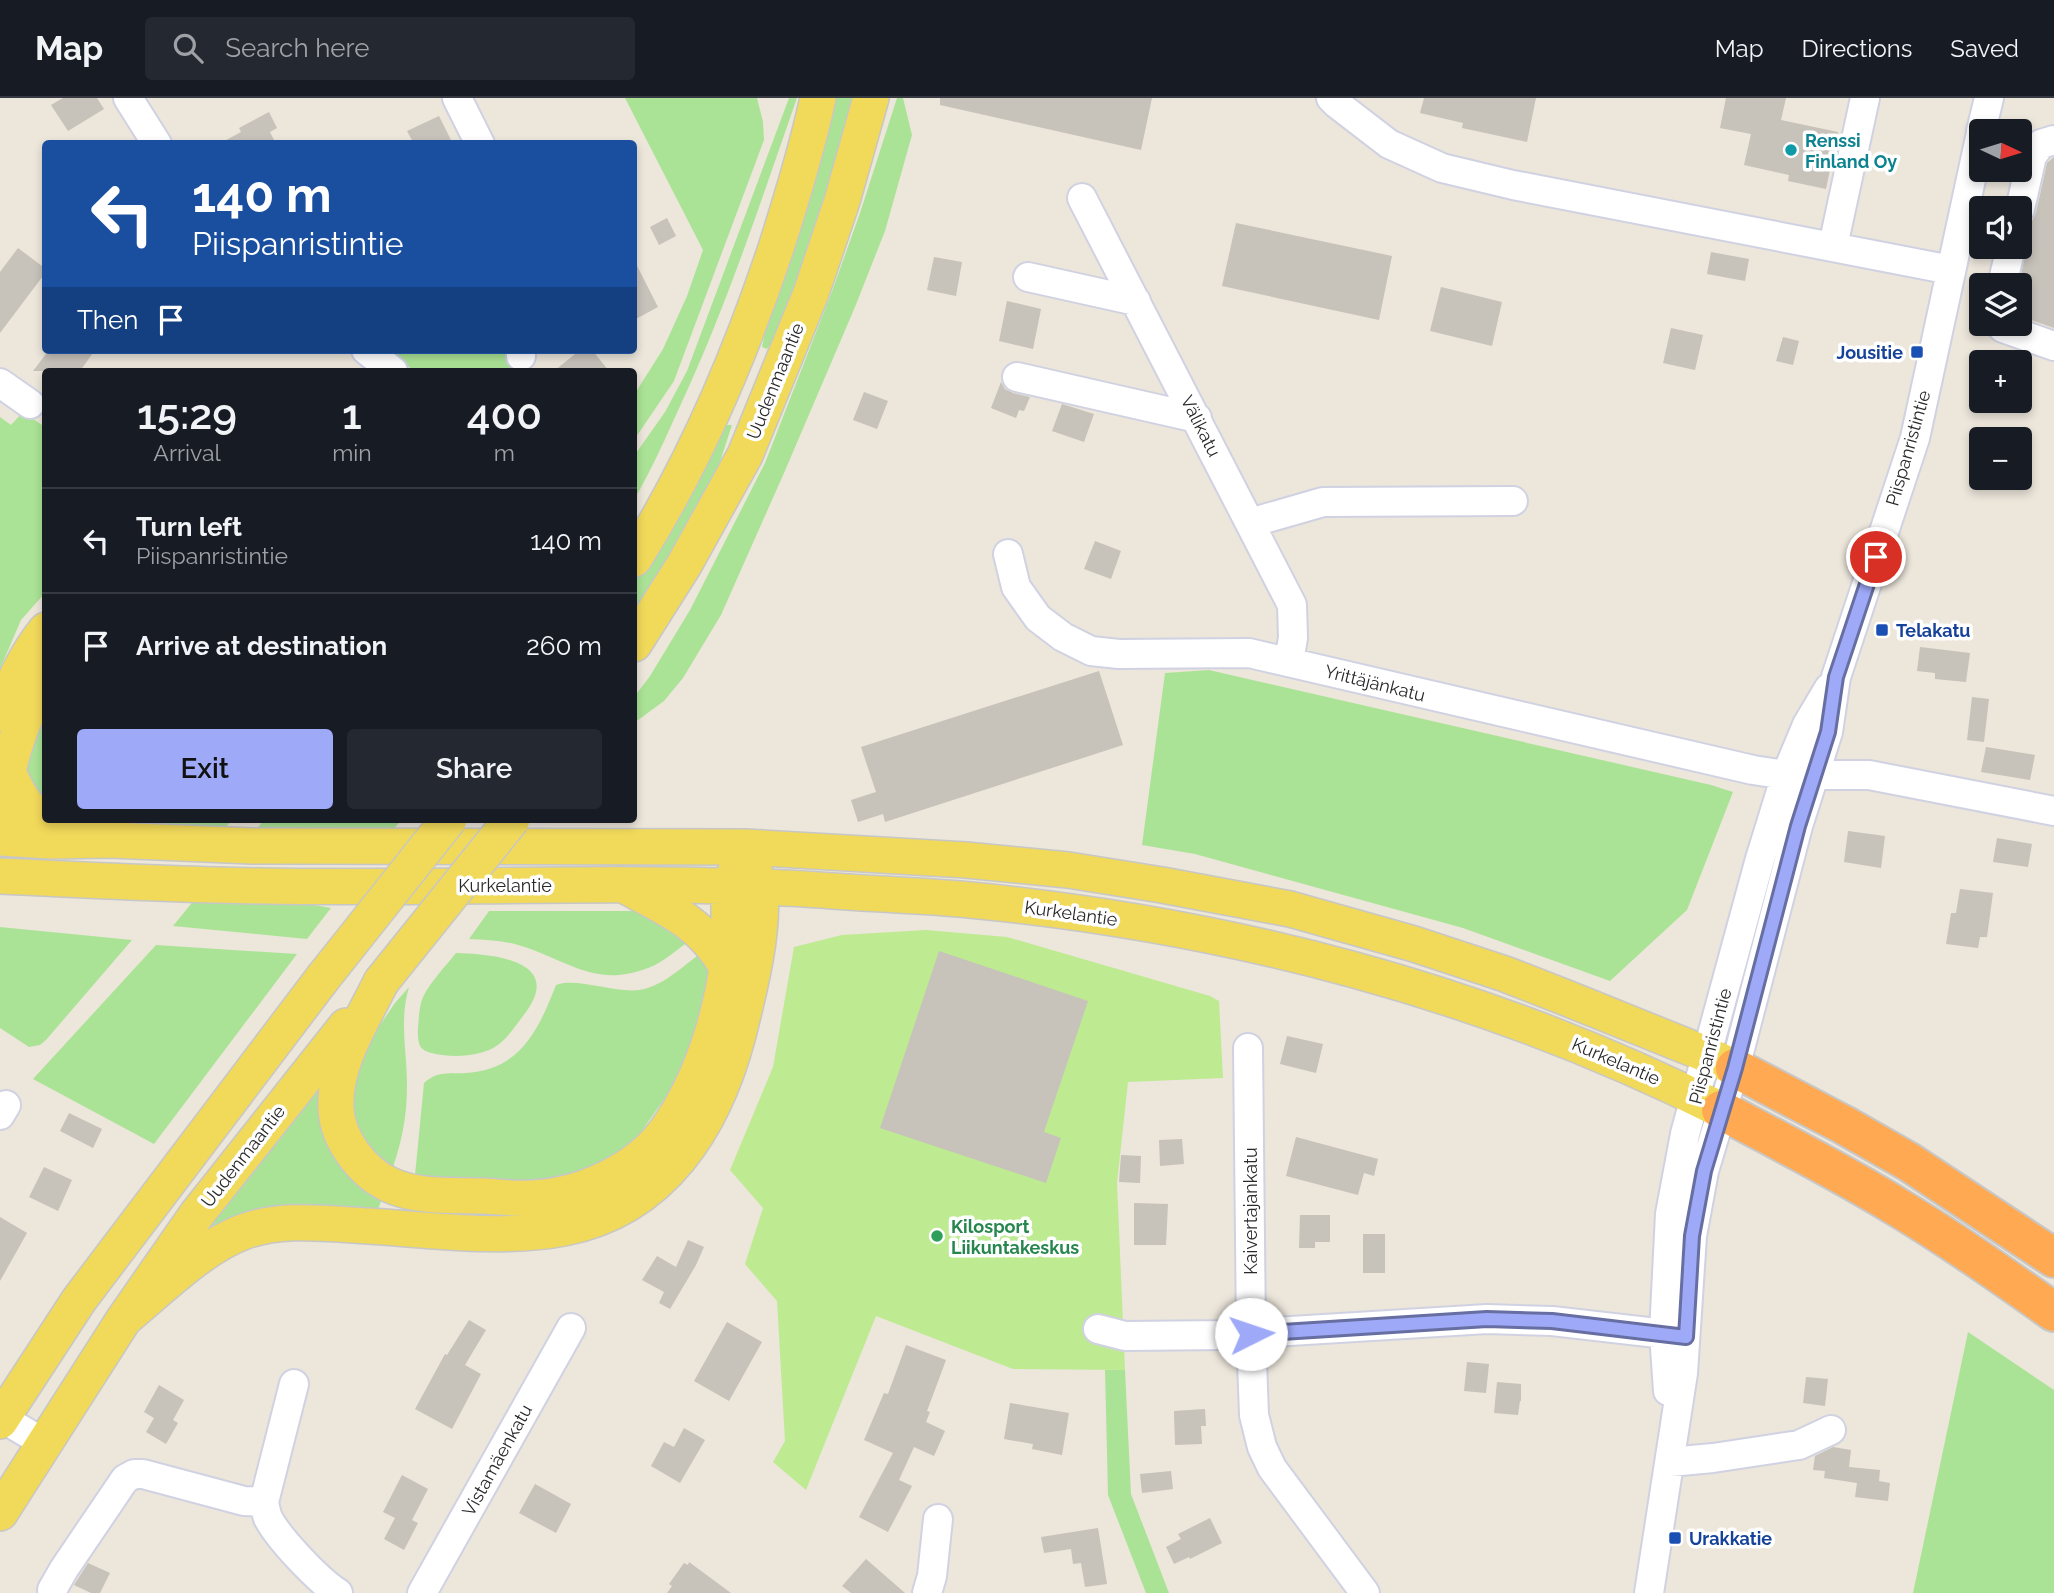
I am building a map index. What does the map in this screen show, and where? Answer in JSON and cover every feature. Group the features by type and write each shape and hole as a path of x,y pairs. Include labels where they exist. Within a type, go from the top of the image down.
{"highway":[{"path":"1721,1061 1909,1162 2054,1258"},
{"name":"Kurkelantie","path":"1708,1104 1833,1169 1900,1208 2054,1312"}],"main road":[{"path":"637,551 692,454 738,354 793,195 818,98"},
{"name":"Uudenmaantie","path":"637,639 684,565 745,455 811,293 842,201 870,98"},
{"path":"0,714 18,672 42,635"},
{"path":"0,824 16,738 42,684"},
{"path":"8,771 22,802 42,818"},
{"path":"52,823 111,840"},
{"path":"1,1419 79,1300 322,979 446,823"},
{"name":"Uudenmaantie","path":"0,1513 124,1319 197,1214 509,823"},
{"path":"0,838 252,846 745,847 966,860 1068,870 1290,909 1413,944 1506,974 1721,1061"},
{"path":"381,982 346,1056 335,1091 341,1134 349,1149 376,1176 390,1185 415,1192 531,1198 585,1188 631,1165 664,1133 694,1083 719,1008 726,965 745,886 745,847"},
{"name":"Kurkelantie","path":"0,876 264,886 745,886 969,900 1162,926 1283,951 1392,980 1492,1012 1590,1049 1662,1080 1708,1104"},
{"path":"623,885 664,906 704,933 717,948 726,965"},
{"path":"124,1319 216,1246 242,1232 272,1224 304,1223 487,1233 527,1232 574,1226 595,1220 629,1204 654,1185 678,1161 698,1132 731,1059 753,969 759,922 745,886"}],"street":[{"path":"128,98 154,140"},
{"path":"457,98 478,140"},
{"path":"1332,98 1389,144 1442,168 1513,185 1951,270"},
{"path":"1833,246 1865,98"},
{"name":"Piispanristintie","path":"1984,119 1989,98"},
{"path":"2023,196 2032,156 2041,145 2054,140"},
{"name":"Piispanristintie","path":"1649,1593 1674,1432 1666,1375 1704,1171 1708,1104 1815,775 1828,732 1836,677 1915,438 1970,182"},
{"name":"Välikatu","path":"1082,198 1292,605 1293,638 1289,661"},
{"path":"1028,277 1136,301"},
{"path":"2026,336 2054,346"},
{"path":"1017,377 1197,418"},
{"path":"0,383 30,404"},
{"path":"1250,523 1323,502 1513,501"},
{"name":"Yrittäjänkatu","path":"1008,554 1016,587 1038,618 1063,637 1091,650 1119,654 1249,653 1740,767 1786,775"},
{"name":"Piispanristintie","path":"1721,1061 1760,859 1786,775 1807,725 1836,677"},
{"path":"1786,775 1869,775 2054,811"},
{"name":"Kaivertajankatu","path":"1248,1048 1254,1415 1262,1447 1272,1468 1365,1593"},
{"path":"1098,1329 1139,1337 1251,1334 1487,1319 1552,1321 1675,1335"},
{"name":"Vistamäenkatu","path":"422,1593 571,1328"},
{"path":"294,1384 264,1502 267,1516 275,1528 323,1582 338,1593"},
{"path":"1,1419 44,1443"},
{"path":"1670,1462 1799,1446 1831,1430"},
{"path":"52,1590 125,1479 134,1474 143,1474 244,1501 264,1502"},
{"path":"927,1593 932,1576 938,1518"}],"green space":[{"path":"625,98 757,98 764,140 674,381 637,436 637,390 663,349 687,296 703,250"},
{"path":"789,98 797,98 757,214 698,367 637,494 637,452 665,412 687,371"},
{"path":"835,98 852,98 831,187 785,323 767,349 762,347 768,317"},
{"path":"897,98 903,98 912,135 885,231 855,307 721,615 683,678 664,701 637,721 637,693 690,610 765,463 860,213"},
{"path":"393,354 508,354 508,358 531,367 531,368 410,368"},
{"path":"23,412 42,425 42,596 21,620 0,669 0,417 11,425"},
{"path":"726,425 732,425 715,477 637,611 637,576 695,471"},
{"path":"1209,670 1733,792 1687,910 1610,981 1463,928 1195,854 1142,845 1165,673"},
{"path":"42,714 42,800 25,773"},
{"path":"92,823 229,823 224,829"},
{"path":"262,823 399,823 393,830 253,833"},
{"path":"195,899 298,902 331,908 307,939 173,926"},
{"path":"489,911 642,911 693,938 666,959 648,968 629,974 596,974 512,943 469,939"},
{"path":"0,927 132,940 46,1040 40,1045 29,1047 0,1028"},
{"name":"Kilosport Liikuntakeskus","path":"926,930 1007,937 1210,996 1219,1001 1223,1078 1128,1082 1117,1183 1125,1370 1013,1369 876,1316 806,1490 773,1462 785,1441 777,1301 745,1264 763,1208 730,1170 773,1067 794,947 842,935"},
{"path":"156,945 297,954 154,1144 33,1079"},
{"path":"456,953 489,956 520,964 531,972 536,983 534,998 504,1040 495,1047 466,1056 430,1053 422,1049 419,1041 418,1028 423,997"},
{"path":"701,953 708,969 710,995 699,1038 667,1095 632,1145 603,1170 511,1187 415,1175 424,1083 429,1079 443,1074 484,1070 513,1056 534,1032 556,985 574,983 639,990 656,985"},
{"path":"409,987 404,1012 407,1085 405,1121 390,1176 376,1165 348,1113 358,1057"},
{"path":"327,1075 357,1180 381,1201 375,1219 199,1239"},
{"path":"1968,1332 2054,1390 2054,1593 1913,1593"},
{"path":"1105,1370 1125,1370 1131,1494 1169,1593 1146,1593 1108,1495"}],"building":[{"path":"63,98 97,98 104,109 68,131 51,105"},
{"path":"940,98 1152,98 1141,150 940,105"},
{"path":"1424,98 1536,98 1527,142 1462,128 1463,123 1420,113"},
{"name":"Renssi Finland Oy","path":"1726,98 1786,98 1781,120 1838,132 1826,189 1788,181 1789,175 1744,165 1751,134 1720,128"},
{"path":"269,112 277,128 270,132 274,140 226,140 241,132 239,128"},
{"path":"439,116 451,140 412,140 407,131"},
{"path":"2054,157 2054,328 2032,320 2032,273 2021,273 2024,259 2032,259 2032,221 2047,163"},
{"path":"667,218 676,236 659,245 650,227"},
{"path":"1236,223 1392,256 1379,320 1222,286"},
{"path":"18,248 42,266 42,277 0,333 0,272"},
{"path":"1711,252 1749,259 1745,281 1707,274"},
{"path":"934,257 962,262 956,296 927,290"},
{"path":"637,266 658,307 637,318"},
{"path":"1441,287 1502,302 1492,346 1430,331"},
{"path":"1007,301 1041,309 1033,349 999,341"},
{"path":"1671,328 1703,335 1695,370 1663,363"},
{"path":"1783,337 1799,341 1793,365 1776,361"},
{"path":"46,354 92,354 82,368 42,368 42,371 33,371"},
{"path":"575,354 595,354 607,368 558,368"},
{"path":"1001,382 1005,389 1030,397 1024,411 1019,410 1016,418 991,408"},
{"path":"864,392 888,401 877,429 853,420"},
{"path":"1062,404 1094,414 1084,442 1052,431"},
{"path":"1095,541 1121,551 1111,579 1084,569"},
{"path":"1920,647 1970,653 1966,682 1935,679 1935,673 1917,671"},
{"path":"1099,671 1123,745 885,822 883,814 858,822 851,800 876,792 861,747"},
{"path":"1972,697 1989,699 1984,742 1967,740"},
{"path":"1986,747 2035,755 2030,780 1981,772"},
{"path":"1848,831 1885,836 1881,868 1844,862"},
{"path":"1997,838 2032,844 2028,867 1993,862"},
{"path":"1960,889 1993,893 1987,937 1980,937 1978,948 1946,944 1951,913 1956,913"},
{"path":"939,951 1088,1001 1044,1132 1061,1138 1046,1183 880,1128"},
{"path":"1287,1036 1323,1044 1316,1073 1280,1064"},
{"path":"69,1113 102,1129 93,1148 60,1131"},
{"path":"1296,1137 1378,1159 1374,1176 1364,1173 1358,1195 1286,1176"},
{"path":"1182,1139 1184,1164 1160,1166 1159,1140"},
{"path":"1121,1155 1141,1156 1140,1183 1119,1182"},
{"path":"44,1167 72,1180 58,1211 29,1197"},
{"path":"1134,1203 1168,1204 1166,1245 1134,1245"},
{"path":"1300,1215 1330,1215 1330,1242 1315,1242 1315,1248 1299,1248"},
{"path":"0,1217 27,1233 0,1281"},
{"path":"1363,1234 1385,1234 1385,1273 1363,1273"},
{"path":"688,1240 704,1247 670,1309 659,1303 664,1292 642,1280 657,1256 676,1267"},
{"path":"469,1320 486,1330 465,1365 481,1374 452,1429 415,1409 445,1354 447,1355"},
{"path":"727,1322 762,1342 729,1401 694,1381"},
{"path":"906,1345 946,1360 927,1411 930,1412 926,1422 945,1431 934,1456 914,1447 899,1480 912,1486 888,1532 859,1517 893,1453 864,1440 884,1393 888,1394"},
{"path":"1467,1362 1489,1364 1486,1393 1464,1391"},
{"path":"1806,1377 1828,1379 1825,1406 1803,1403"},
{"path":"1497,1382 1521,1384 1518,1415 1494,1413"},
{"path":"159,1385 184,1400 173,1420 178,1423 166,1444 146,1432 154,1418 144,1412"},
{"path":"1010,1403 1069,1413 1062,1455 1032,1449 1033,1444 1004,1439"},
{"path":"1205,1409 1206,1426 1201,1426 1202,1444 1175,1445 1174,1411"},
{"path":"684,1428 705,1440 680,1483 651,1466 664,1442 674,1447"},
{"path":"1833,1447 1851,1450 1849,1467 1880,1470 1879,1481 1890,1483 1888,1501 1855,1497 1857,1483 1824,1478 1825,1471 1813,1470 1815,1456"},
{"path":"1171,1471 1173,1489 1142,1493 1140,1474"},
{"path":"402,1475 428,1489 412,1520 418,1523 404,1550 384,1539 395,1518 383,1512"},
{"path":"535,1484 571,1504 556,1533 519,1513"},
{"path":"1210,1518 1222,1543 1174,1564 1166,1547 1181,1539 1178,1534"},
{"path":"1098,1528 1107,1584 1085,1587 1081,1563 1073,1564 1071,1549 1044,1553 1041,1537"},
{"path":"866,1559 905,1593 851,1593 842,1586"},
{"path":"689,1562 731,1593 667,1593 672,1586 669,1584 684,1563 688,1565"},
{"path":"88,1563 110,1573 100,1593 91,1593 74,1585"}],"place":[{"name":"Renssi Finland Oy","path":"1791,150"},
{"name":"Jousitie","path":"1917,352"},
{"name":"Telakatu","path":"1882,630"},
{"name":"Kilosport Liikuntakeskus","path":"937,1236"},
{"name":"Urakkatie","path":"1675,1538"}],"route":[{"path":"1251,1334 1487,1319 1552,1321 1686,1337 1692,1236 1704,1171 1735,1068 1798,826 1828,732 1836,677 1876,557"}]}
